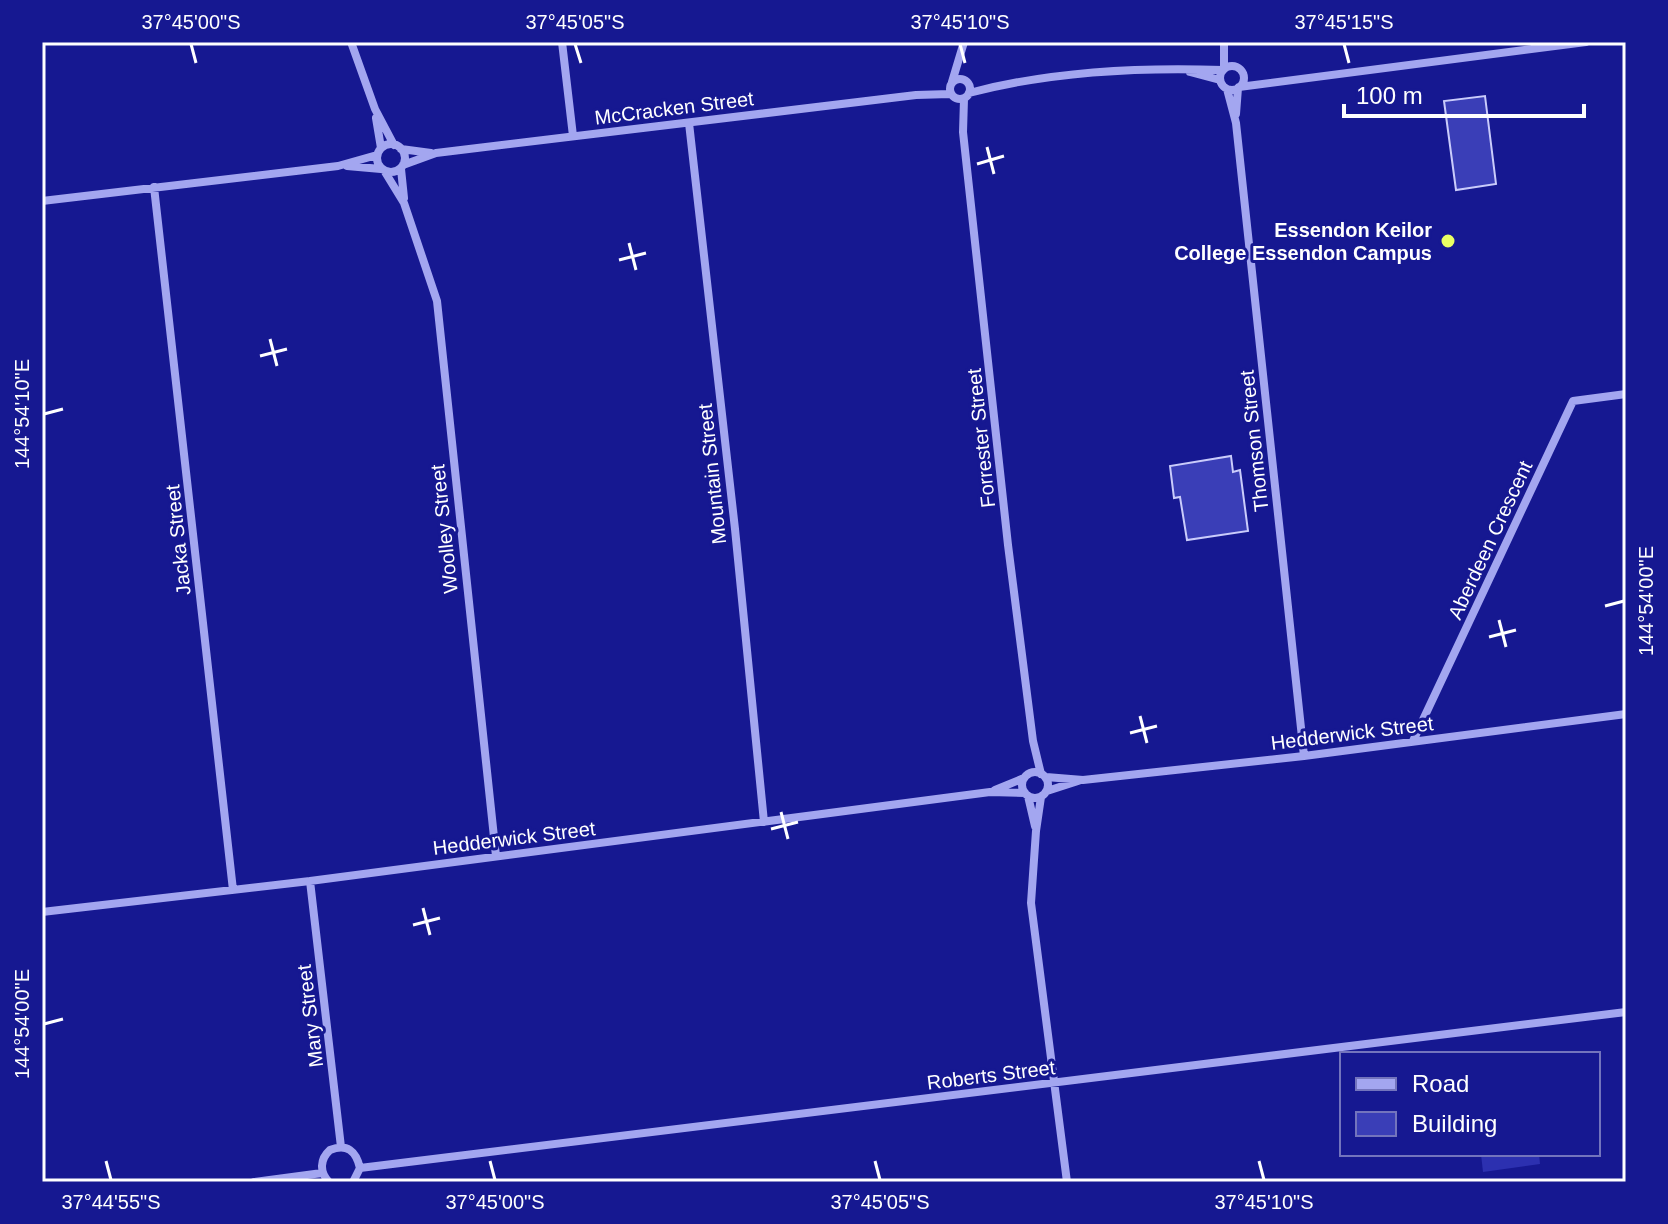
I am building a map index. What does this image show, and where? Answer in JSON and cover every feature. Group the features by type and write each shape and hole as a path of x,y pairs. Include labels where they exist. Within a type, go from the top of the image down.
{"street":[{"path":"42,201 338,166 393,173 402,167 405,156 375,109 351,42"},
{"path":"562,42 573,136"},
{"name":"Forrester Street","path":"964,42 959,90 963,132 1008,545 1033,741 1043,776"},
{"path":"1226,42 1227,68 1220,80 1227,89 1586,42"},
{"path":"1227,68 1240,69 1244,76"},
{"name":"McCracken Street","path":"402,167 436,153 1123,69 1227,68"},
{"name":"McCracken Street","path":"1179,69 1220,80"},
{"path":"1244,76 1272,81"},
{"path":"1239,88 1244,76"},
{"name":"Thomson Street","path":"1236,123 1239,88"},
{"name":"Thomson Street","path":"1227,89 1236,123 1304,756"},
{"path":"375,109 379,151 377,163 383,170"},
{"name":"Mountain Street","path":"689,123 764,822"},
{"path":"338,166 398,146"},
{"name":"McCracken Street","path":"398,146 436,153"},
{"name":"Woolley Street","path":"402,167 404,203"},
{"name":"Woolley Street","path":"383,170 404,203 437,301 496,856"},
{"name":"Jacka Street","path":"154,187 233,890"},
{"name":"Aberdeen Crescent","path":"1413,741 1573,401 1626,394"},
{"name":"Hedderwick Street","path":"1043,776 1083,780 1304,756 1626,714"},
{"name":"Forrester Street","path":"1027,776 1033,741"},
{"path":"1036,831 1023,786 1027,776 1043,776 1048,784 1036,831 1031,903 1067,1182"},
{"name":"Hedderwick Street","path":"990,792 1027,776"},
{"name":"Hedderwick Street","path":"1044,794 1083,780"},
{"name":"Hedderwick Street","path":"42,912 310,881 990,792 1027,795"},
{"path":"1027,795 1044,794"},
{"name":"Mary Street","path":"310,881 341,1147"},
{"name":"Roberts Street","path":"360,1168 1626,1012"},
{"path":"329,1182 322,1173 322,1162 330,1150 341,1147 357,1155 360,1168 353,1182"},
{"path":"254,1182 322,1173"}],"shaded area":[{"path":"1481,1156 1539,1156 1540,1164 1483,1172"}],"building":[{"path":"1485,96 1496,184 1456,190 1444,101"},
{"path":"1231,456 1233,472 1240,470 1248,531 1187,540 1180,497 1174,498 1170,466"}],"place":[{"name":"Essendon Keilor College Essendon Campus","path":"1448,241"}]}
